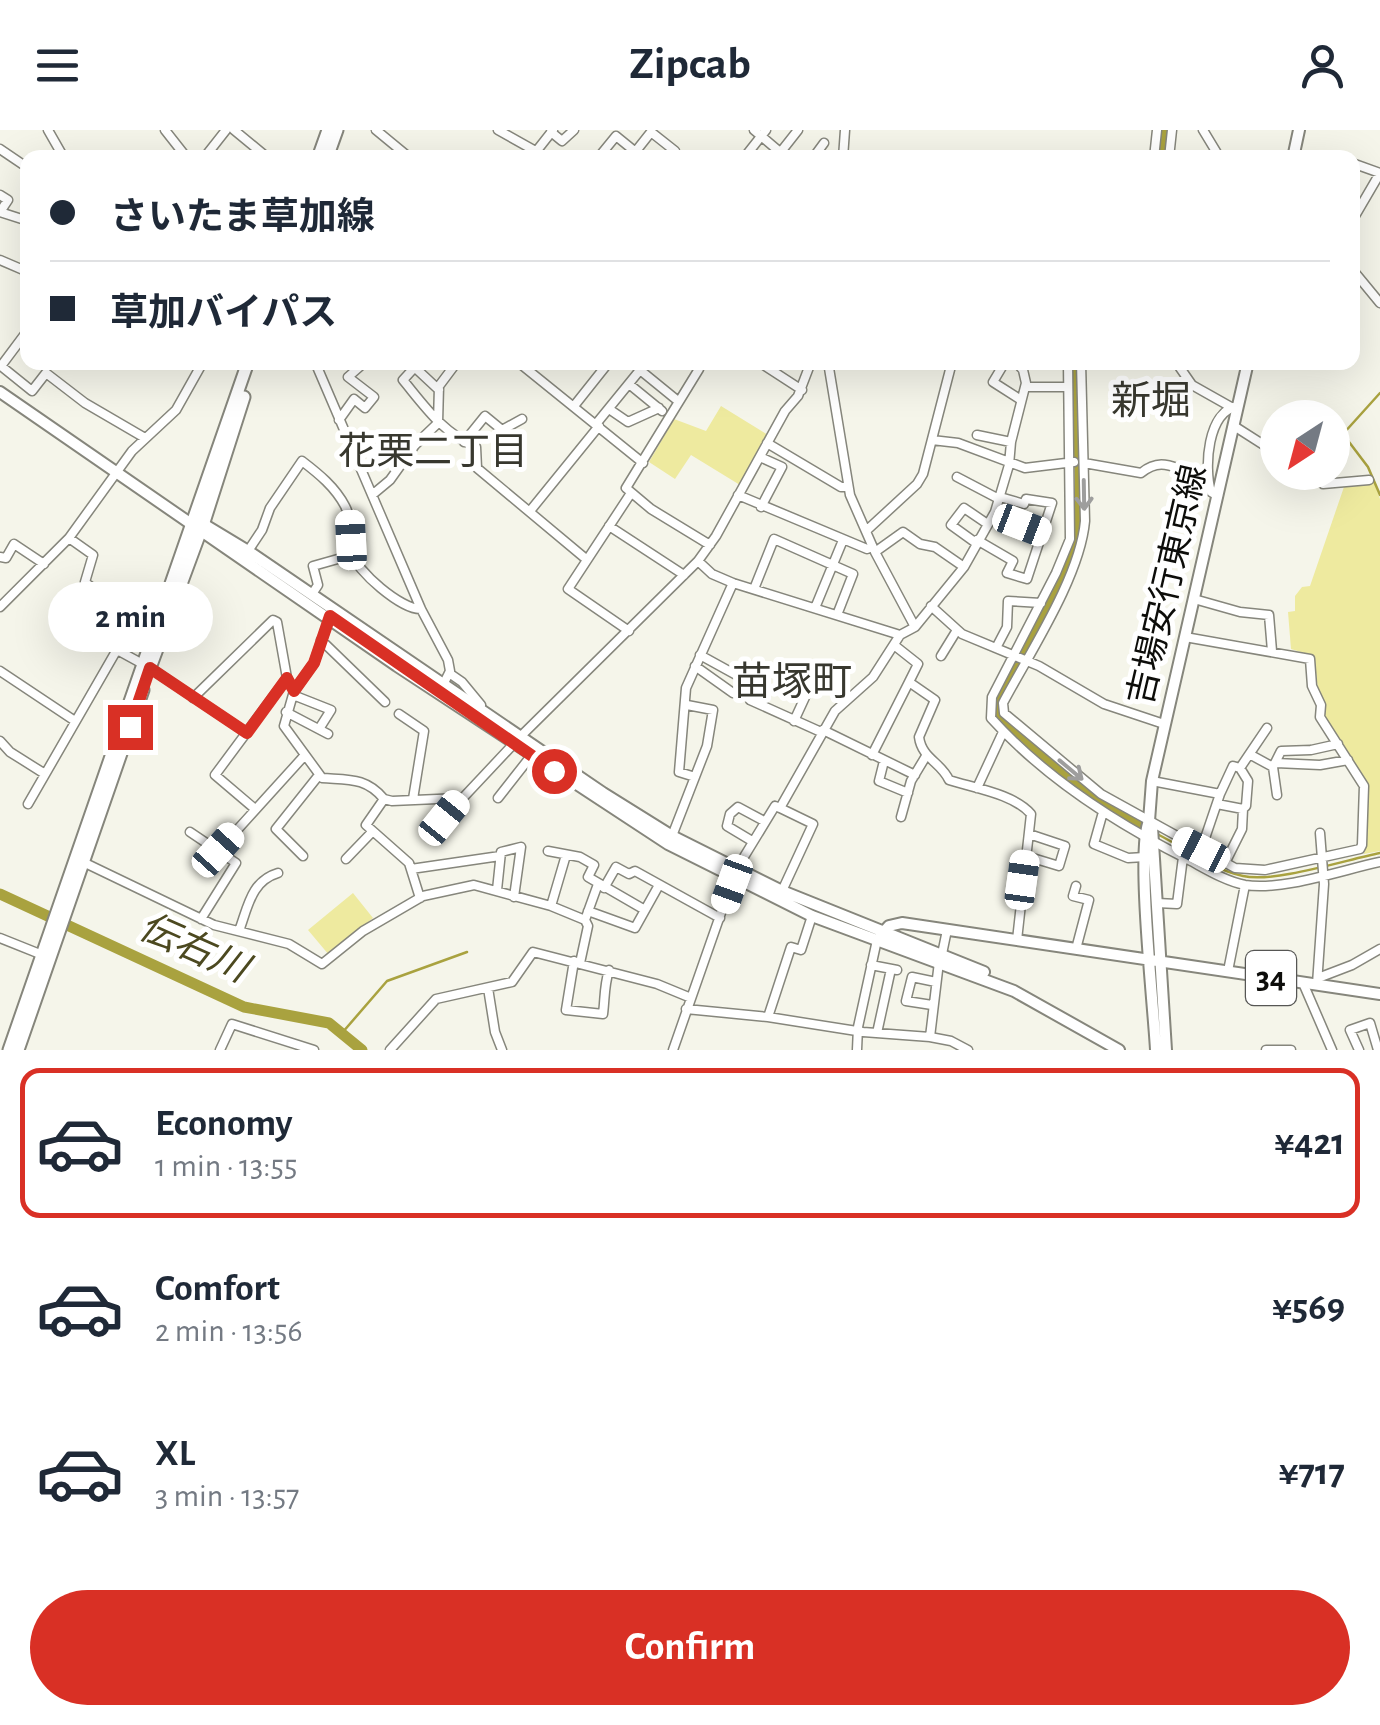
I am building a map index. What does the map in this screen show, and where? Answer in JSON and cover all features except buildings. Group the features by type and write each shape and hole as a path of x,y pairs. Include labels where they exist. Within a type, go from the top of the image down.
{"highway":[{"path":"198,525 246,370"},
{"path":"9,1050 253,370"},
{"path":"59,916 84,862 147,666"},
{"path":"18,1050 45,956"}],"main road":[{"name":"吉場安行東京線","path":"1166,1050 1145,857 1152,781 1246,370"},
{"name":"34","path":"0,392 517,740 672,836 735,874 880,936"},
{"name":"34","path":"198,525 248,550 440,689 479,710 531,756 638,826 812,916 995,978 1119,1050"},
{"name":"吉場安行東京線","path":"1149,832 1157,903 1156,1050"},
{"name":"34","path":"880,936 902,923 1302,983 1317,981 1380,994"}],"street":[{"path":"164,130 181,150"},
{"path":"210,150 226,130"},
{"path":"234,130 258,150"},
{"path":"376,130 400,150"},
{"path":"498,130 528,150"},
{"path":"552,131 562,140 574,130"},
{"path":"642,150 651,132 668,150"},
{"path":"605,150 616,136 635,150"},
{"path":"818,150 824,143"},
{"path":"1360,166 1380,173 1360,207"},
{"path":"0,195 8,200 0,212"},
{"path":"1360,280 1380,306"},
{"path":"20,341 1,366 32,391 46,373 85,403 146,438"},
{"path":"0,607 69,538 117,470 176,410 199,370"},
{"path":"318,370 421,610 448,660 449,673 440,689"},
{"path":"340,420 354,399 365,408 374,397 348,377 356,370"},
{"path":"409,370 404,380 438,423 476,448 477,468 586,560"},
{"path":"417,370 439,390"},
{"path":"372,495 390,480 415,444 438,423 439,390 452,370"},
{"path":"528,370 643,463"},
{"path":"574,406 603,370"},
{"path":"530,510 640,370 678,401"},
{"path":"698,370 626,488 676,526 710,544"},
{"path":"771,370 802,390"},
{"path":"444,818 698,561 785,411 802,390 808,370"},
{"path":"830,370 848,487 874,550 914,627"},
{"path":"866,531 923,474 950,370"},
{"path":"1001,370 993,382 1021,400"},
{"path":"780,808 834,712 873,678 900,635 914,627 964,567 995,512 1025,387 1023,370"},
{"path":"1068,370 1070,538 990,703 991,718 1003,732 1103,812 1225,863 1247,871 1353,853 1362,844 1364,786 1320,717 1321,705 1312,686 1312,662 1272,651 1185,637"},
{"path":"1082,370 1085,521 1080,553 1003,703 1004,714 1183,857 1245,884 1266,885 1380,862"},
{"path":"1182,370 1192,385 1235,406 1216,426 1212,438 1207,474 1211,492 1218,496"},
{"path":"629,384 670,417"},
{"path":"1025,387 1068,386"},
{"path":"609,409 628,422 659,408"},
{"path":"464,442 485,416 502,430 522,418"},
{"path":"1234,426 1260,443"},
{"path":"976,435 1010,442"},
{"path":"932,440 958,443 1025,468 1084,462 1136,472 1162,464 1184,473 1207,474"},
{"path":"767,444 848,487"},
{"path":"760,457 782,468 761,506"},
{"path":"248,550 302,461 326,480 348,512 352,554 389,595 407,608 421,610"},
{"path":"956,477 1000,498 1024,504 1026,500 1052,503 1027,580 1007,573 1013,561 951,525 964,508 986,523"},
{"path":"1350,482 1369,480"},
{"path":"630,631 568,589 631,493"},
{"path":"738,495 866,549 874,550 903,532 964,567"},
{"path":"995,512 1044,534"},
{"path":"609,526 684,574"},
{"path":"69,538 93,554 84,582 95,590 87,602"},
{"path":"754,589 774,540 853,574 837,615"},
{"path":"815,608 842,540"},
{"path":"0,557 6,558 14,544 44,564"},
{"path":"312,594 318,585 314,566 352,554"},
{"path":"698,561 712,574 733,582 900,635"},
{"path":"695,777 679,772 686,688 733,582"},
{"path":"1194,598 1240,612 1269,614 1272,651"},
{"path":"996,648 1006,627 1008,601 1041,603"},
{"path":"931,606 956,630 1025,661 1104,704 1164,724"},
{"path":"330,616 314,663 286,712 284,726 319,776 350,777 374,786 384,799 392,801 460,798"},
{"path":"193,698 273,620 278,622 287,678 294,693 331,710 324,732 286,712"},
{"path":"941,656 956,630"},
{"path":"321,640 384,702"},
{"path":"872,754 918,664 894,645"},
{"path":"28,804 115,652 147,666 247,733"},
{"path":"700,655 758,687"},
{"path":"695,666 733,693"},
{"path":"0,672 75,721"},
{"path":"449,673 482,705 479,710"},
{"path":"766,676 750,700 915,775"},
{"path":"255,809 215,775 287,678"},
{"path":"909,682 934,700 919,737 926,756 949,780 1029,810 1017,940"},
{"path":"794,720 806,695"},
{"path":"672,836 707,746 713,710 687,705"},
{"path":"400,714 424,731 413,798"},
{"path":"1240,768 1267,728"},
{"path":"977,788 1003,732"},
{"path":"0,741 45,774"},
{"path":"1277,796 1274,765 1280,751 1338,744"},
{"path":"218,850 306,755"},
{"path":"1251,755 1274,765 1320,765 1348,760"},
{"path":"498,798 531,756"},
{"path":"901,817 926,756"},
{"path":"884,761 879,781 908,794"},
{"path":"1201,850 1228,771 1232,766 1240,768 1247,776 1249,789 1242,829 1225,863"},
{"path":"303,856 276,828 319,776"},
{"path":"1152,781 1220,794"},
{"path":"384,799 366,825 404,857 420,898"},
{"path":"1217,804 1243,809"},
{"path":"673,1050 735,874 775,806 813,824 782,891"},
{"path":"752,840 727,826 730,814 738,807 764,822"},
{"path":"1103,812 1094,844 1128,858 1145,857"},
{"path":"190,832 236,863 201,919"},
{"path":"346,859 372,832"},
{"path":"1320,833 1317,981 1380,949"},
{"path":"1026,856 1059,866 1064,846 1028,834"},
{"path":"497,890 500,852 522,848 514,896"},
{"path":"548,852 594,864 588,876 644,910"},
{"path":"551,906 566,854"},
{"path":"411,869 500,856"},
{"path":"1157,903 1177,904 1183,857"},
{"path":"84,862 201,919 289,944 322,964 362,931 420,898 474,885 636,928 660,885"},
{"path":"609,970 602,992 603,1014 566,1010 588,926 587,915 616,867 629,874 635,872 720,918"},
{"path":"238,932 256,885 264,877 278,874"},
{"path":"1228,971 1245,884"},
{"path":"1076,886 1073,896 1089,900 1076,949"},
{"path":"768,1017 791,947 802,950 812,916"},
{"path":"930,1037 947,930"},
{"path":"856,1050 880,936"},
{"path":"0,938 45,956"},
{"path":"390,1050 436,998 512,982 534,952 657,984 690,998"},
{"path":"871,965 894,970 877,1032"},
{"path":"932,1006 906,1000 912,977 936,982"},
{"path":"1302,983 1332,1050"},
{"path":"488,988 502,1050"},
{"path":"686,1009 858,1032 930,1037 950,1040 968,1050"},
{"path":"220,1050 232,1024 314,1050"},
{"path":"1358,1050 1350,1030 1370,1024 1378,1050"},
{"path":"1266,1050 1291,1050"}],"shaded area":[{"path":"721,406 768,435 740,485 691,455 675,479 649,462 674,419 706,431"},
{"path":"1374,482 1380,499 1380,851 1364,854 1366,785 1321,715 1314,656 1291,649 1288,612 1295,611 1295,596 1302,587 1310,586 1343,490 1350,490 1350,484"},
{"path":"353,893 373,918 329,955 308,930"}],"waterway":[{"path":"1163,150 1164,130"},
{"path":"1075,370 1080,487 1071,558 995,707 1001,721 1082,788 1153,832"},
{"path":"1380,393 1343,434 1368,467 1380,495"},
{"path":"1159,835 1221,869 1243,876 1291,874 1380,853"},
{"name":"伝右川","path":"0,894 244,1007 329,1023 362,1050"},
{"path":"342,1033 387,981 467,952"}],"district":[{"name":"新堀","path":"1151,402"},
{"name":"花栗二丁目","path":"433,453"},
{"name":"苗塚町","path":"792,683"}],"route":[{"path":"130,727 150,668 247,733 287,678 294,691 314,663 330,616 554,771"}]}
